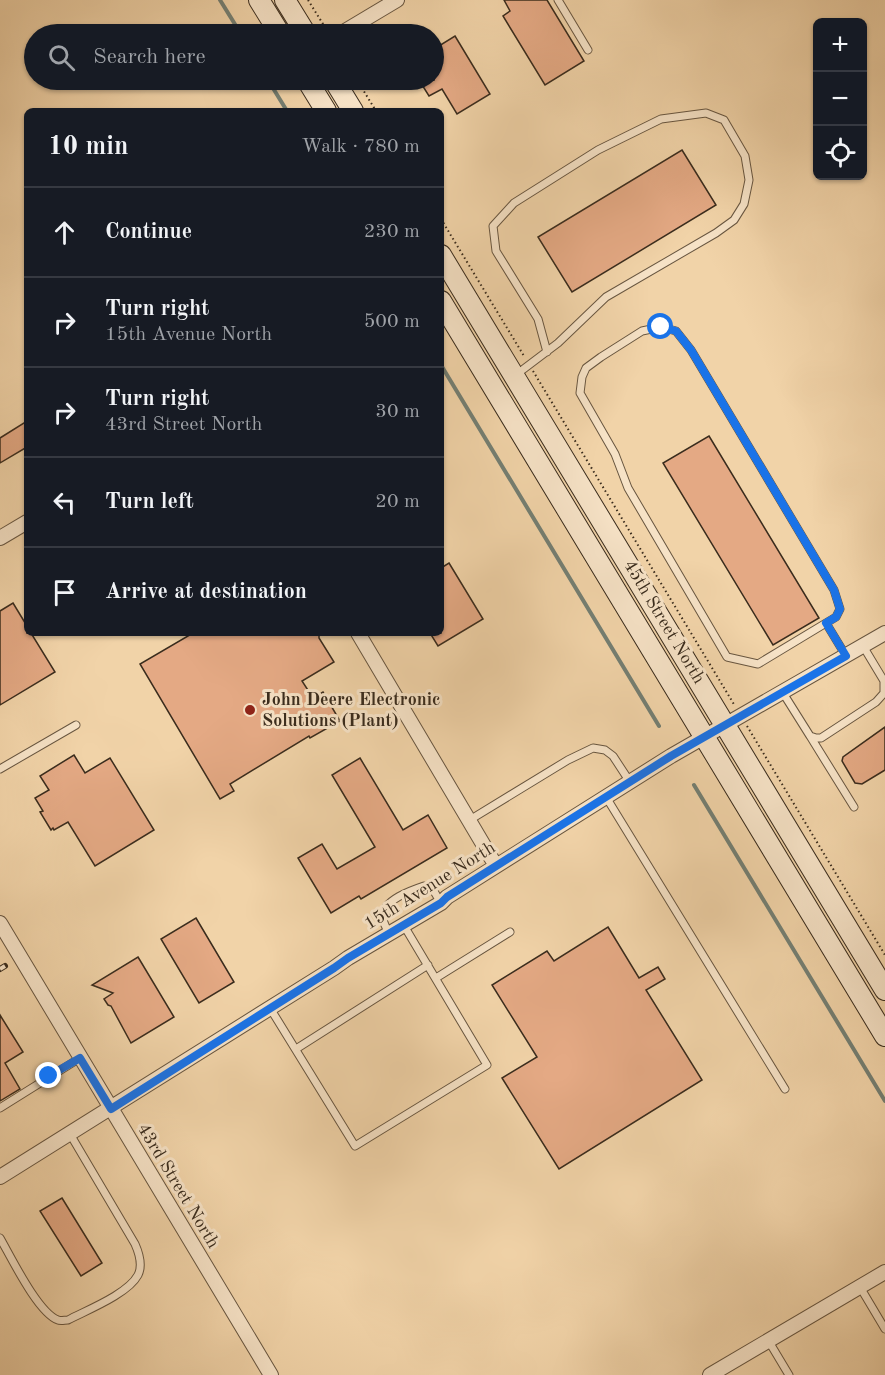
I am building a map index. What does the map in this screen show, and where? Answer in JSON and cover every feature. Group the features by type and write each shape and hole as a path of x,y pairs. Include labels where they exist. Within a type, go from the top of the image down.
{"main road":[{"path":"259,0 274,24"},
{"path":"285,0 300,24"},
{"path":"313,90 324,108"},
{"path":"340,90 351,108"},
{"name":"45th Street North","path":"444,259 522,370 734,721 885,990"},
{"name":"45th Street North","path":"444,306 885,1036"}],"street":[{"path":"355,24 390,2"},
{"path":"0,538 24,524"},
{"name":"15th Avenue North","path":"0,1177 403,924 441,903 605,796 885,633"},
{"path":"360,636 496,866"},
{"name":"43rd Street North","path":"0,923 271,1375"},
{"path":"710,1375 885,1272"}],"lane":[{"path":"558,0 588,50"},
{"path":"522,370 547,352 606,297 716,233 734,220 744,204 750,180 745,156 724,120 706,113 661,119 598,150 523,197 514,203 493,226 496,251 538,320 547,352"},
{"path":"661,327 676,331 691,350 834,590 840,609 836,617 826,623 758,664 727,657 628,488 615,454 580,393 586,368 642,331 661,327"},
{"path":"826,623 846,656"},
{"path":"810,736 821,738 876,702 884,693 884,681 863,646"},
{"path":"783,693 854,807"},
{"path":"0,769 76,725"},
{"path":"468,821 568,760 593,748 605,750 613,756 630,782"},
{"path":"605,796 785,1089"},
{"path":"389,934 382,918 383,912 386,906 395,900 424,886 432,888 441,903"},
{"path":"270,1008 355,1146 487,1065 403,924"},
{"path":"436,978 510,932"},
{"path":"296,1049 428,965"},
{"path":"0,1108 80,1058"},
{"path":"0,1238 39,1304 51,1316 59,1320 68,1320 102,1302 132,1283 139,1274 139,1253 135,1244 70,1134"},
{"path":"860,1287 885,1329"},
{"path":"768,1340 789,1375"}],"path":[{"path":"308,0 323,24"},
{"path":"363,90 374,108"},
{"path":"444,225 522,370 734,721 885,955"}],"building":[{"path":"504,0 547,0 584,61 545,85 503,16 510,11"},
{"path":"455,36 490,94 457,114 443,90 444,43"},
{"path":"425,90 440,90 429,96"},
{"path":"682,150 716,205 572,292 538,237"},
{"path":"24,423 24,449 0,463 0,438"},
{"path":"709,436 819,618 773,645 663,463"},
{"path":"449,563 483,619 438,646 432,636 444,636 444,566"},
{"path":"13,603 24,621 24,636 33,636 55,672 0,705 0,611"},
{"name":"John Deere Electronic Solutions (Plant)","path":"188,636 319,636 334,662 302,681 313,698 323,692 340,721 310,738 309,736 230,784 234,791 220,799 140,664"},
{"path":"885,727 885,770 862,784 855,783 842,761 843,757"},
{"path":"74,755 85,773 110,758 154,830 95,866 68,822 51,830 35,798 49,790 40,776"},
{"path":"360,758 403,830 428,815 447,848 361,899 359,896 331,913 298,858 322,844 337,869 375,847 332,775"},
{"path":"196,918 234,982 199,1003 161,939"},
{"path":"608,927 639,978 658,967 665,979 646,990 702,1080 559,1169 502,1078 537,1057 492,985 547,951 554,961"},
{"path":"138,957 174,1017 131,1043 111,1006 104,999 113,993 92,985"},
{"path":"0,1015 23,1052 5,1063 20,1089 0,1101"},
{"path":"62,1198 102,1263 81,1276 40,1211"}],"waterway":[{"path":"220,0 235,24"},
{"path":"274,90 285,108"},
{"path":"444,370 659,726"},
{"path":"694,785 885,1101"}],"railway":[{"path":"0,969 5,966"}],"place":[{"name":"John Deere Electronic Solutions (Plant)","path":"250,710"}],"route":[{"path":"49,1076 80,1058 111,1109 348,958 441,903 605,796 846,656 826,623 836,617 840,609 834,590 691,350 676,331 661,327"}]}
